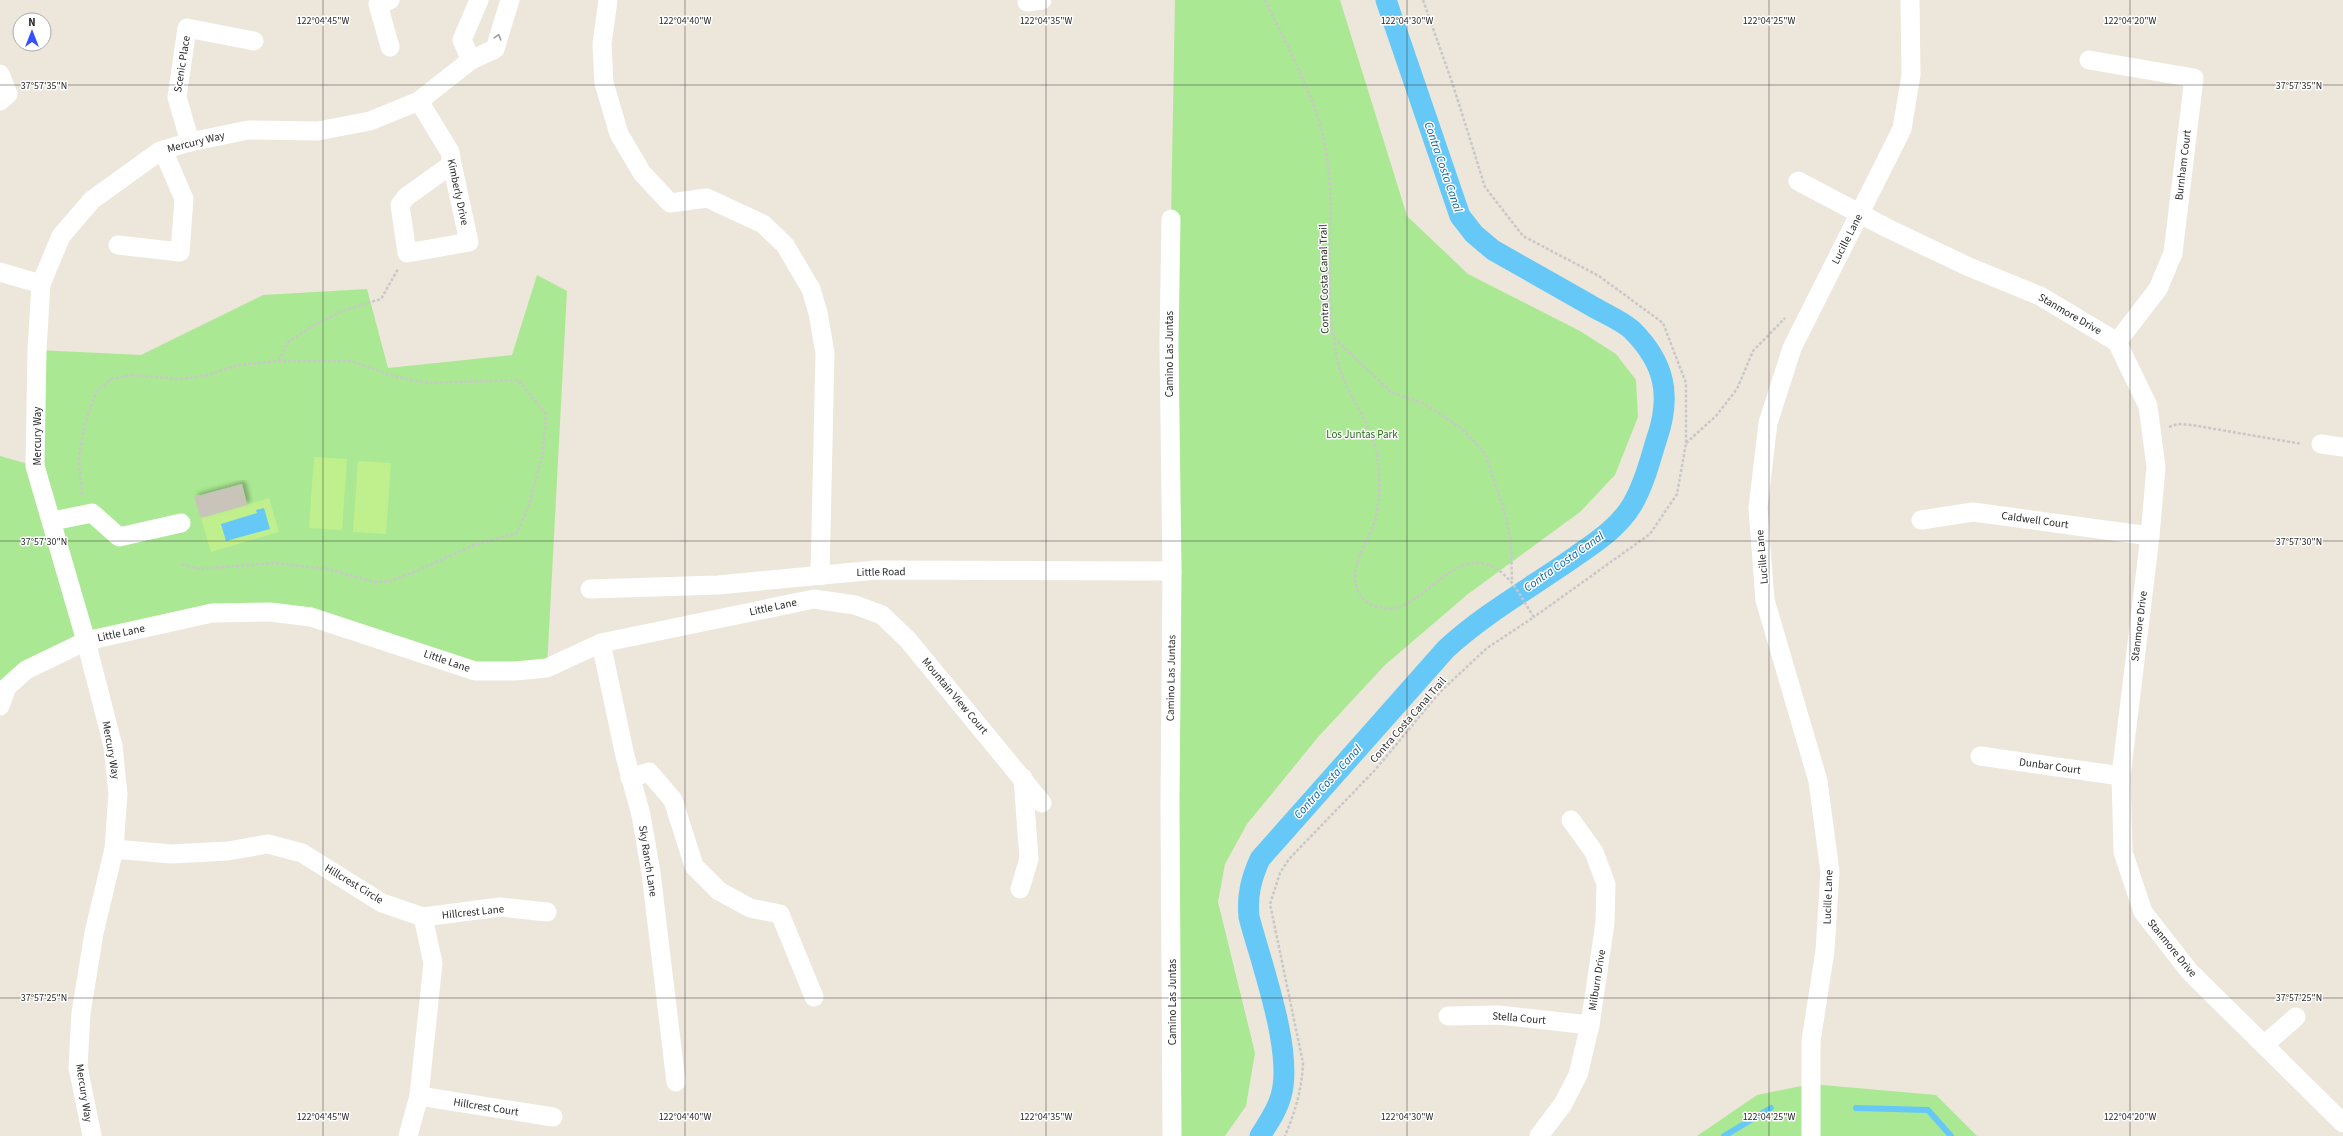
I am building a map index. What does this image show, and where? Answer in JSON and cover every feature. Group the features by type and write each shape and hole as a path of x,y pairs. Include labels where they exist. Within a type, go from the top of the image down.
{"street":[{"path":"390,0 378,4 390,47"},
{"path":"471,60 462,40 479,0"},
{"path":"608,0 602,44 604,83 619,134 642,173 670,203 707,198 763,224 785,245 811,289 818,313 826,352 820,576"},
{"name":"Lucille Lane","path":"1811,1136 1811,1040 1825,951 1830,872 1818,781 1765,600 1758,508 1768,424 1792,348 1902,129 1911,75 1910,0"},
{"name":"Mercury Way","path":"92,1136 78,1068 81,1013 94,933 114,849 118,794 113,746 53,521 35,466 37,350 41,284 61,236 92,200 163,150 190,142 248,130 318,131 370,121 419,101 471,60 495,49 506,1"},
{"name":"Scenic Place","path":"190,142 177,97 187,28 254,41"},
{"name":"Burnham Court","path":"2089,60 2194,78 2173,253 2158,289 2117,342"},
{"path":"0,74 8,94 0,101"},
{"name":"Kimberly Drive","path":"407,253 469,242 450,152 419,101"},
{"path":"118,245 180,252 184,199 163,150"},
{"path":"407,253 400,205 406,197 452,164"},
{"name":"Stanmore Drive","path":"1798,181 1887,228 1969,267 2040,296 2117,342 2148,406 2156,467 2150,536 2121,776 2123,852 2143,912 2190,972 2343,1123"},
{"name":"Camino Las Juntas","path":"1171,219 1169,343 1172,571 1170,805 1172,1136"},
{"path":"0,272 41,284"},
{"path":"2321,444 2343,446"},
{"name":"Caldwell Court","path":"1921,520 1973,512 2150,536"},
{"path":"53,521 92,513 119,536 181,523"},
{"name":"Little Road","path":"590,589 718,585 876,570 1172,571"},
{"name":"Little Lane","path":"0,706 7,687 26,670 86,641 212,613 270,612 311,617 345,626 475,671 515,671 547,668 601,643 814,599 855,604"},
{"name":"Mountain View Court","path":"855,604 882,615 908,640 1042,803"},
{"name":"Sky Ranch Lane","path":"601,643 630,778 641,815 651,873 676,1082"},
{"name":"Dunbar Court","path":"1980,756 2121,776"},
{"path":"630,778 649,772 673,800 694,866 718,891 750,908 780,914 814,997"},
{"path":"1020,889 1029,859 1023,778"},
{"name":"Milburn Drive","path":"1539,1136 1563,1104 1578,1075 1590,1025 1605,923 1606,884 1594,852 1571,820"},
{"name":"Hillcrest Circle","path":"114,849 171,854 228,851 268,844 302,853 382,902 422,917"},
{"name":"Hillcrest Lane","path":"422,917 500,907 547,912"},
{"path":"408,1136 419,1096 430,1007 433,963 422,917"},
{"name":"Stella Court","path":"1448,1016 1499,1015 1590,1025"},
{"path":"2264,1045 2296,1017"},
{"name":"Hillcrest Court","path":"419,1096 553,1117"}],"path":[{"name":"Contra Costa Canal Trail","path":"1265,0 1311,98 1328,163 1331,207 1331,315 1334,338 1340,369 1365,420 1378,460 1379,500 1376,513 1356,566 1357,586 1360,594 1374,607 1395,608 1407,603 1461,566 1474,563 1494,568 1512,583 1534,617 1487,648 1440,692 1375,770 1288,859 1280,873 1270,904 1299,1035 1303,1063 1302,1080 1294,1114 1285,1136"},
{"path":"1423,0 1453,85 1485,187 1523,236 1599,276 1663,323 1686,383 1686,443 1677,494 1650,534 1534,617"},
{"path":"279,361 288,342 314,325 345,310 381,299 407,253"},
{"path":"1686,443 1716,416 1737,389 1753,351 1782,320 1789,316"},
{"path":"1334,338 1391,392 1425,404 1461,428 1485,453 1506,517 1511,542 1512,583"},
{"path":"84,515 79,458 84,427 96,392 111,380 133,375 178,380 208,375 238,365 279,361 352,361 393,376 427,383 518,380 546,414 544,453 528,508 517,533 474,545 414,572 390,580 375,582 327,569 274,563 201,569 180,564"},
{"path":"2152,431 2178,424 2192,425 2296,444 2321,444"}],"green space":[{"name":"Los Juntas Park","path":"1175,0 1340,0 1407,216 1468,274 1580,331 1616,354 1636,380 1638,417 1615,475 1580,512 1468,594 1385,665 1319,736 1247,824 1225,864 1218,902 1255,1053 1246,1106 1225,1136 1172,1136 1171,219"},
{"path":"537,275 567,291 547,668 475,671 345,627 212,613 52,656 0,706 0,456 35,466 37,350 141,355 263,295 367,289 388,368 512,355"},
{"path":"314,457 347,459 342,530 309,528"},
{"path":"358,461 391,463 386,534 353,532"},
{"path":"269,498 279,532 211,552 201,518"},
{"path":"1811,1084 1936,1095 1977,1136 1697,1136 1757,1095"}],"water":[{"path":"264,508 270,529 226,541 221,524 257,513 256,510"}],"building":[{"path":"242,484 247,505 201,518 194,497"}],"waterway":[{"name":"Contra Costa Canal","path":"1260,1136 1277,1107 1281,1096 1284,1078 1280,1032 1268,982 1249,917 1250,887 1260,859 1446,649 1493,612 1607,534 1621,520 1632,505 1643,481 1662,422 1664,407 1664,393 1658,367 1652,354 1628,326 1493,250 1474,234 1460,216 1386,0"},
{"path":"1724,1136 1771,1108"},
{"path":"1856,1108 1928,1110 1951,1136"}]}
